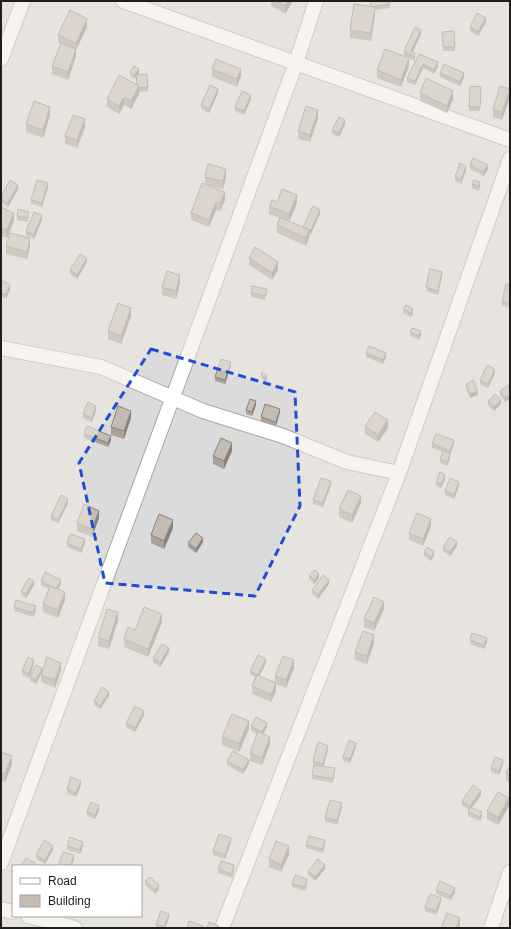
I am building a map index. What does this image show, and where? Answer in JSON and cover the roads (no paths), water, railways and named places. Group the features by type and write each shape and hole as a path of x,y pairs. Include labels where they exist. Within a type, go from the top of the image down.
{"street":[{"path":"1,59 23,1"},
{"path":"123,1 510,140"},
{"path":"1,863 174,397 296,63 316,1"},
{"path":"222,928 399,473 510,159"},
{"path":"1,348 100,367 143,386 174,397 204,411 283,436 348,462 399,473"},
{"path":"491,928 510,872"},
{"path":"1,909 12,912"},
{"path":"32,917 74,928"}]}
